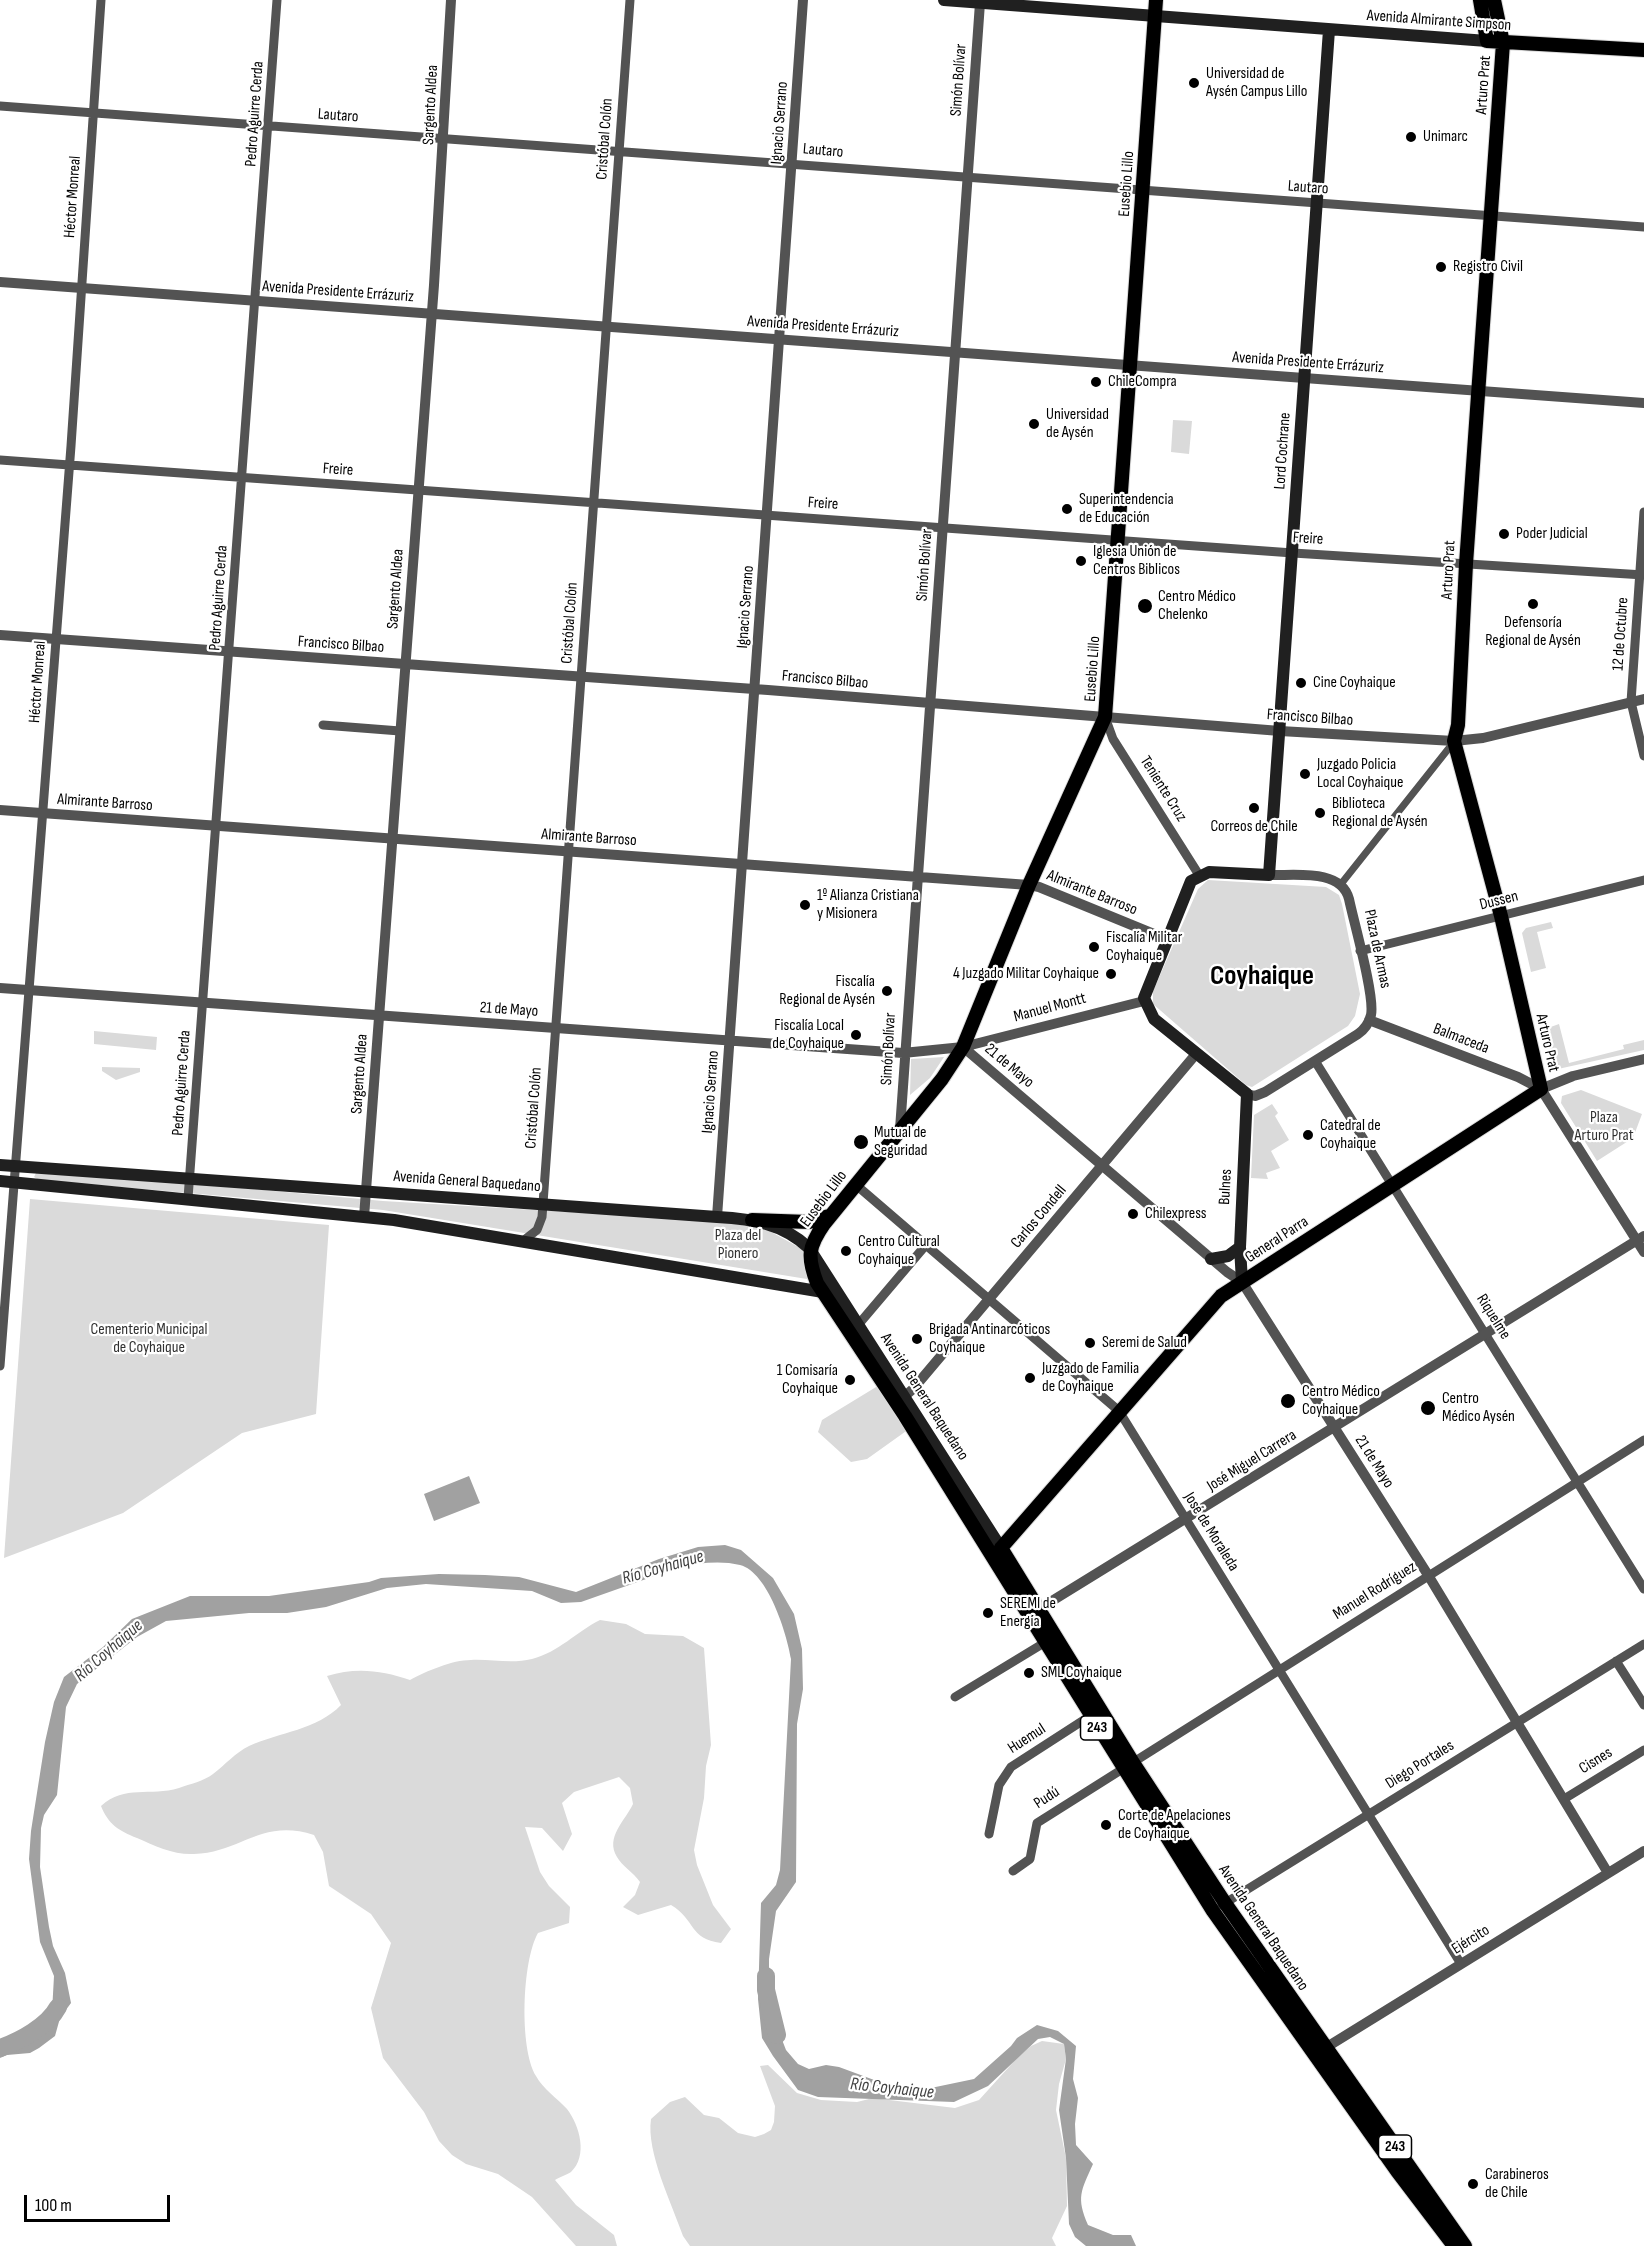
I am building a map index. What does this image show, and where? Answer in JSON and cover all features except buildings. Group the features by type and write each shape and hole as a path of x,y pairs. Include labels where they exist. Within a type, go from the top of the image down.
{"main road":[{"name":"Avenida Almirante Simpson","path":"944,0 1503,43 1644,50"},
{"name":"Eusebio Lillo","path":"823,1292 812,1271 809,1248 829,1216 942,1079 963,1047 1029,885 1105,717 1156,0"},
{"path":"1479,0 1487,41"},
{"name":"Arturo Prat","path":"1494,0 1503,43 1466,564 1458,725 1454,741 1502,916 1541,1089"},
{"name":"Lord Cochrane","path":"1269,875 1329,30"},
{"path":"1247,1094 1154,1019 1144,1001 1146,989 1188,886 1199,875 1209,872 1269,875"},
{"name":"General Parra","path":"1001,1548 1215,1303 1242,1281 1541,1089"},
{"name":"Bulnes","path":"1242,1281 1240,1246 1247,1094"},
{"name":"Avenida General Baquedano","path":"0,1165 752,1220 782,1229 809,1248 858,1325 982,1544 1033,1613 1127,1764 1213,1911 1319,2051 1432,2209 1454,2246"},
{"path":"0,1181 364,1216 823,1292"},
{"path":"752,1220 809,1221 829,1216"},
{"path":"1211,1259 1228,1256 1240,1246"},
{"name":"Avenida General Baquedano","path":"823,1292 1001,1548 1033,1613 1044,1643 1090,1716 1127,1764 1225,1903 1319,2051"},
{"path":"982,1544 988,1548 1001,1548"},
{"name":"Avenida General Baquedano","path":"1432,2209 1465,2246"}],"street":[{"name":"Héctor Monreal","path":"0,1366 69,465 101,0"},
{"name":"Pedro Aguirre Cerda","path":"188,1198 278,0"},
{"name":"Sargento Aldea","path":"364,1216 432,314 452,0"},
{"name":"Cristóbal Colón","path":"523,1241 539,1226 542,1204 630,0"},
{"name":"Ignacio Serrano","path":"717,1217 781,339 803,0"},
{"name":"Simón Bolívar","path":"900,1129 903,1053 980,3"},
{"name":"Lautaro","path":"0,106 1644,227"},
{"name":"Avenida Presidente Errázuriz","path":"0,282 1644,403"},
{"name":"Freire","path":"0,460 1118,541 1642,575"},
{"name":"12 de Octubre","path":"1644,512 1642,575 1631,702 1644,756"},
{"name":"Francisco Bilbao","path":"0,635 1280,731 1454,741 1483,738 1644,699"},
{"name":"Teniente Cruz","path":"1105,717 1113,739 1199,875"},
{"path":"323,725 400,731"},
{"path":"1269,875 1327,878 1341,884 1454,741"},
{"name":"Almirante Barroso","path":"0,810 1039,886 1166,939"},
{"name":"Dussen","path":"1360,951 1644,880"},
{"name":"Plaza de Armas","path":"1341,884 1349,899 1371,1002 1369,1020"},
{"name":"21 de Mayo","path":"0,988 903,1053 963,1047 1211,1259 1242,1281 1428,1575 1608,1873"},
{"name":"Manuel Montt","path":"963,1047 1144,1001"},
{"path":"1247,1094 1255,1096 1265,1092 1358,1034 1369,1020"},
{"name":"Balmaceda","path":"1369,1020 1518,1077 1541,1089"},
{"name":"Carlos Condell","path":"900,1400 990,1299 1196,1053"},
{"name":"General Parra","path":"1541,1089 1573,1077 1644,1059"},
{"name":"Riquelme","path":"1315,1061 1644,1589"},
{"path":"1541,1089 1640,1238 1644,1252"},
{"name":"José de Moraleda","path":"855,1184 1119,1411 1461,1964"},
{"name":"José Miguel Carrera","path":"1033,1613 1640,1238"},
{"path":"858,1325 925,1246"},
{"name":"Manuel Rodríguez","path":"1127,1764 1644,1440"},
{"path":"954,1697 1044,1643"},
{"name":"Diego Portales","path":"1213,1911 1644,1644"},
{"path":"1616,1661 1644,1705"},
{"name":"Huemul","path":"989,1834 999,1785 1011,1767 1090,1716"},
{"name":"Cisnes","path":"1564,1799 1644,1750"},
{"name":"Pudú","path":"1013,1871 1030,1859 1037,1823 1127,1764"},
{"name":"Ejército","path":"1319,2051 1644,1851"}],"green space":[{"path":"1173,420 1192,421 1189,454 1171,452"},
{"path":"1208,880 1326,887 1339,895 1342,904 1360,994 1355,1016 1348,1026 1252,1087 1246,1085 1153,1004 1153,991 1198,889"},
{"path":"1551,922 1553,928 1537,932 1546,968 1531,972 1522,933 1526,928"},
{"path":"1559,1024 1569,1063 1624,1049 1623,1045 1644,1040 1644,1050 1558,1069 1554,1064 1545,1029"},
{"path":"94,1031 157,1037 156,1050 94,1044"},
{"path":"944,1057 930,1078 910,1095 911,1059"},
{"path":"102,1067 140,1068 140,1072 116,1080 102,1071"},
{"name":"Plaza Arturo Prat","path":"1581,1090 1642,1114 1633,1138 1597,1161 1561,1103 1562,1096"},
{"path":"1272,1104 1278,1113 1275,1116 1289,1140 1271,1151 1280,1168 1266,1173 1268,1179 1251,1178 1254,1115"},
{"name":"Plaza del Pionero","path":"36,1173 209,1185 383,1201 705,1220 764,1228 802,1249 813,1280 383,1210 39,1180 34,1177"},
{"name":"Cementerio Municipal de Coyhaique","path":"30,1199 329,1225 316,1414 242,1433 123,1513 4,1558"},
{"path":"881,1384 909,1429 867,1459 851,1462 818,1432 822,1420"},
{"path":"600,1620 626,1624 645,1634 683,1636 704,1648 711,1745 694,1850 697,1865 713,1905 731,1929 721,1943 711,1941 698,1933 671,1905 638,1915 623,1907 635,1895 640,1882 619,1860 614,1850 615,1836 633,1804 630,1788 619,1777 574,1792 562,1803 572,1834 563,1851 542,1828 525,1827 540,1872 549,1886 570,1907 569,1923 538,1933 533,1946 526,1983 525,2026 531,2063 539,2081 572,2116 580,2141 581,2150 576,2165 571,2172 555,2180 576,2205 614,2235 617,2246 576,2246 532,2197 498,2174 466,2164 452,2155 439,2141 424,2112 383,2058 371,2008 391,1943 371,1914 329,1886 323,1852 314,1835 296,1831 265,1833 210,1852 179,1853 158,1847 120,1830 107,1818 101,1806 119,1795 179,1788 201,1780 213,1774 249,1746 321,1720 341,1705 327,1676 348,1671 368,1671 410,1680 464,1660 532,1659 551,1652"},
{"path":"1042,2041 1064,2044 1066,2059 1059,2084 1056,2110 1066,2158 1067,2206 1052,2238 1056,2246 690,2246 683,2236 656,2162 650,2132 651,2119 670,2102 685,2097 704,2115 719,2118 738,2133 755,2137 764,2134 771,2130 775,2106 760,2066 768,2065 797,2093 821,2100 857,2102 873,2098 955,2108 979,2100 1018,2057 1031,2046"}],"water":[{"path":"469,1476 480,1503 434,1521 424,1494"},
{"path":"725,1545 741,1550 773,1578 794,1614 802,1649 803,1689 797,1724 796,1882 776,1911 769,1959 769,2006 786,2050 798,2064 809,2069 826,2065 839,2067 885,2084 926,2089 974,2079 1017,2038 1037,2025 1058,2031 1076,2046 1073,2079 1078,2098 1075,2124 1076,2145 1093,2164 1081,2194 1084,2215 1088,2225 1113,2235 1131,2235 1136,2246 1086,2246 1075,2237 1069,2224 1066,2158 1059,2110 1066,2059 1064,2044 1050,2037 1038,2039 988,2086 954,2102 818,2097 798,2090 762,2038 758,1999 761,1903 776,1885 780,1870 791,1659 780,1620 767,1591 750,1570 733,1563 694,1564 680,1567 581,1602 561,1603 532,1591 426,1584 387,1588 326,1607 287,1613 249,1613 166,1621 137,1637 77,1684 66,1707 57,1795 44,1815 41,1828 40,1867 49,1927 53,1946 65,1973 71,2003 60,2018 55,2036 30,2053 7,2055 0,2058 0,2041 31,2037 37,2033 52,2012 54,1976 40,1942 29,1859 31,1831 45,1742 54,1702 64,1677 103,1647 132,1619 190,1596 269,1596 369,1582 381,1578 439,1574 519,1577 576,1592 659,1559 698,1547"}],"waterway":[{"name":"Río Coyhaique","path":"766,1976 766,1990 777,2035"},
{"name":"Río Coyhaique","path":"0,2048 33,2032 48,2020 58,2007"}],"place":[{"name":"Universidad de Aysén Campus Lillo","path":"1194,83"},
{"name":"Unimarc","path":"1411,137"},
{"name":"Registro Civil","path":"1441,267"},
{"name":"ChileCompra","path":"1096,382"},
{"name":"Universidad de Aysén","path":"1034,424"},
{"name":"Superintendencia de Educación","path":"1067,509"},
{"name":"Poder Judicial","path":"1504,534"},
{"name":"Iglesia Unión de Centros Biblicos","path":"1081,561"},
{"name":"Defensoría Regional de Aysén","path":"1533,604"},
{"name":"Centro Médico Chelenko","path":"1145,606"},
{"name":"Cine Coyhaique","path":"1301,683"},
{"name":"Juzgado Policia Local Coyhaique","path":"1305,774"},
{"name":"Correos de Chile","path":"1254,808"},
{"name":"Biblioteca Regional de Aysén","path":"1320,813"},
{"name":"1º Alianza Cristiana y Misionera","path":"805,905"},
{"name":"Fiscalía Militar Coyhaique","path":"1094,947"},
{"name":"4 Juzgado Militar Coyhaique","path":"1111,974"},
{"name":"Fiscalía Regional de Aysén","path":"887,991"},
{"name":"Fiscalía Local de Coyhaique","path":"856,1035"},
{"name":"Catedral de Coyhaique","path":"1308,1135"},
{"name":"Mutual de Seguridad","path":"861,1142"},
{"name":"Chilexpress","path":"1133,1214"},
{"name":"Centro Cultural Coyhaique","path":"846,1251"},
{"name":"Brigada Antinarcóticos Coyhaique","path":"917,1339"},
{"name":"Seremi de Salud","path":"1090,1343"},
{"name":"Juzgado de Familia de Coyhaique","path":"1030,1378"},
{"name":"1 Comisaría Coyhaique","path":"850,1380"},
{"name":"Centro Médico Coyhaique","path":"1288,1401"},
{"name":"Centro Médico Aysén","path":"1428,1408"},
{"name":"SEREMI de Energía","path":"988,1613"},
{"name":"SML Coyhaique","path":"1029,1673"},
{"name":"Corte de Apelaciones de Coyhaique","path":"1106,1825"},
{"name":"Carabineros de Chile","path":"1473,2184"}],"district":[{"name":"Coyhaique","path":"1262,977"}]}
